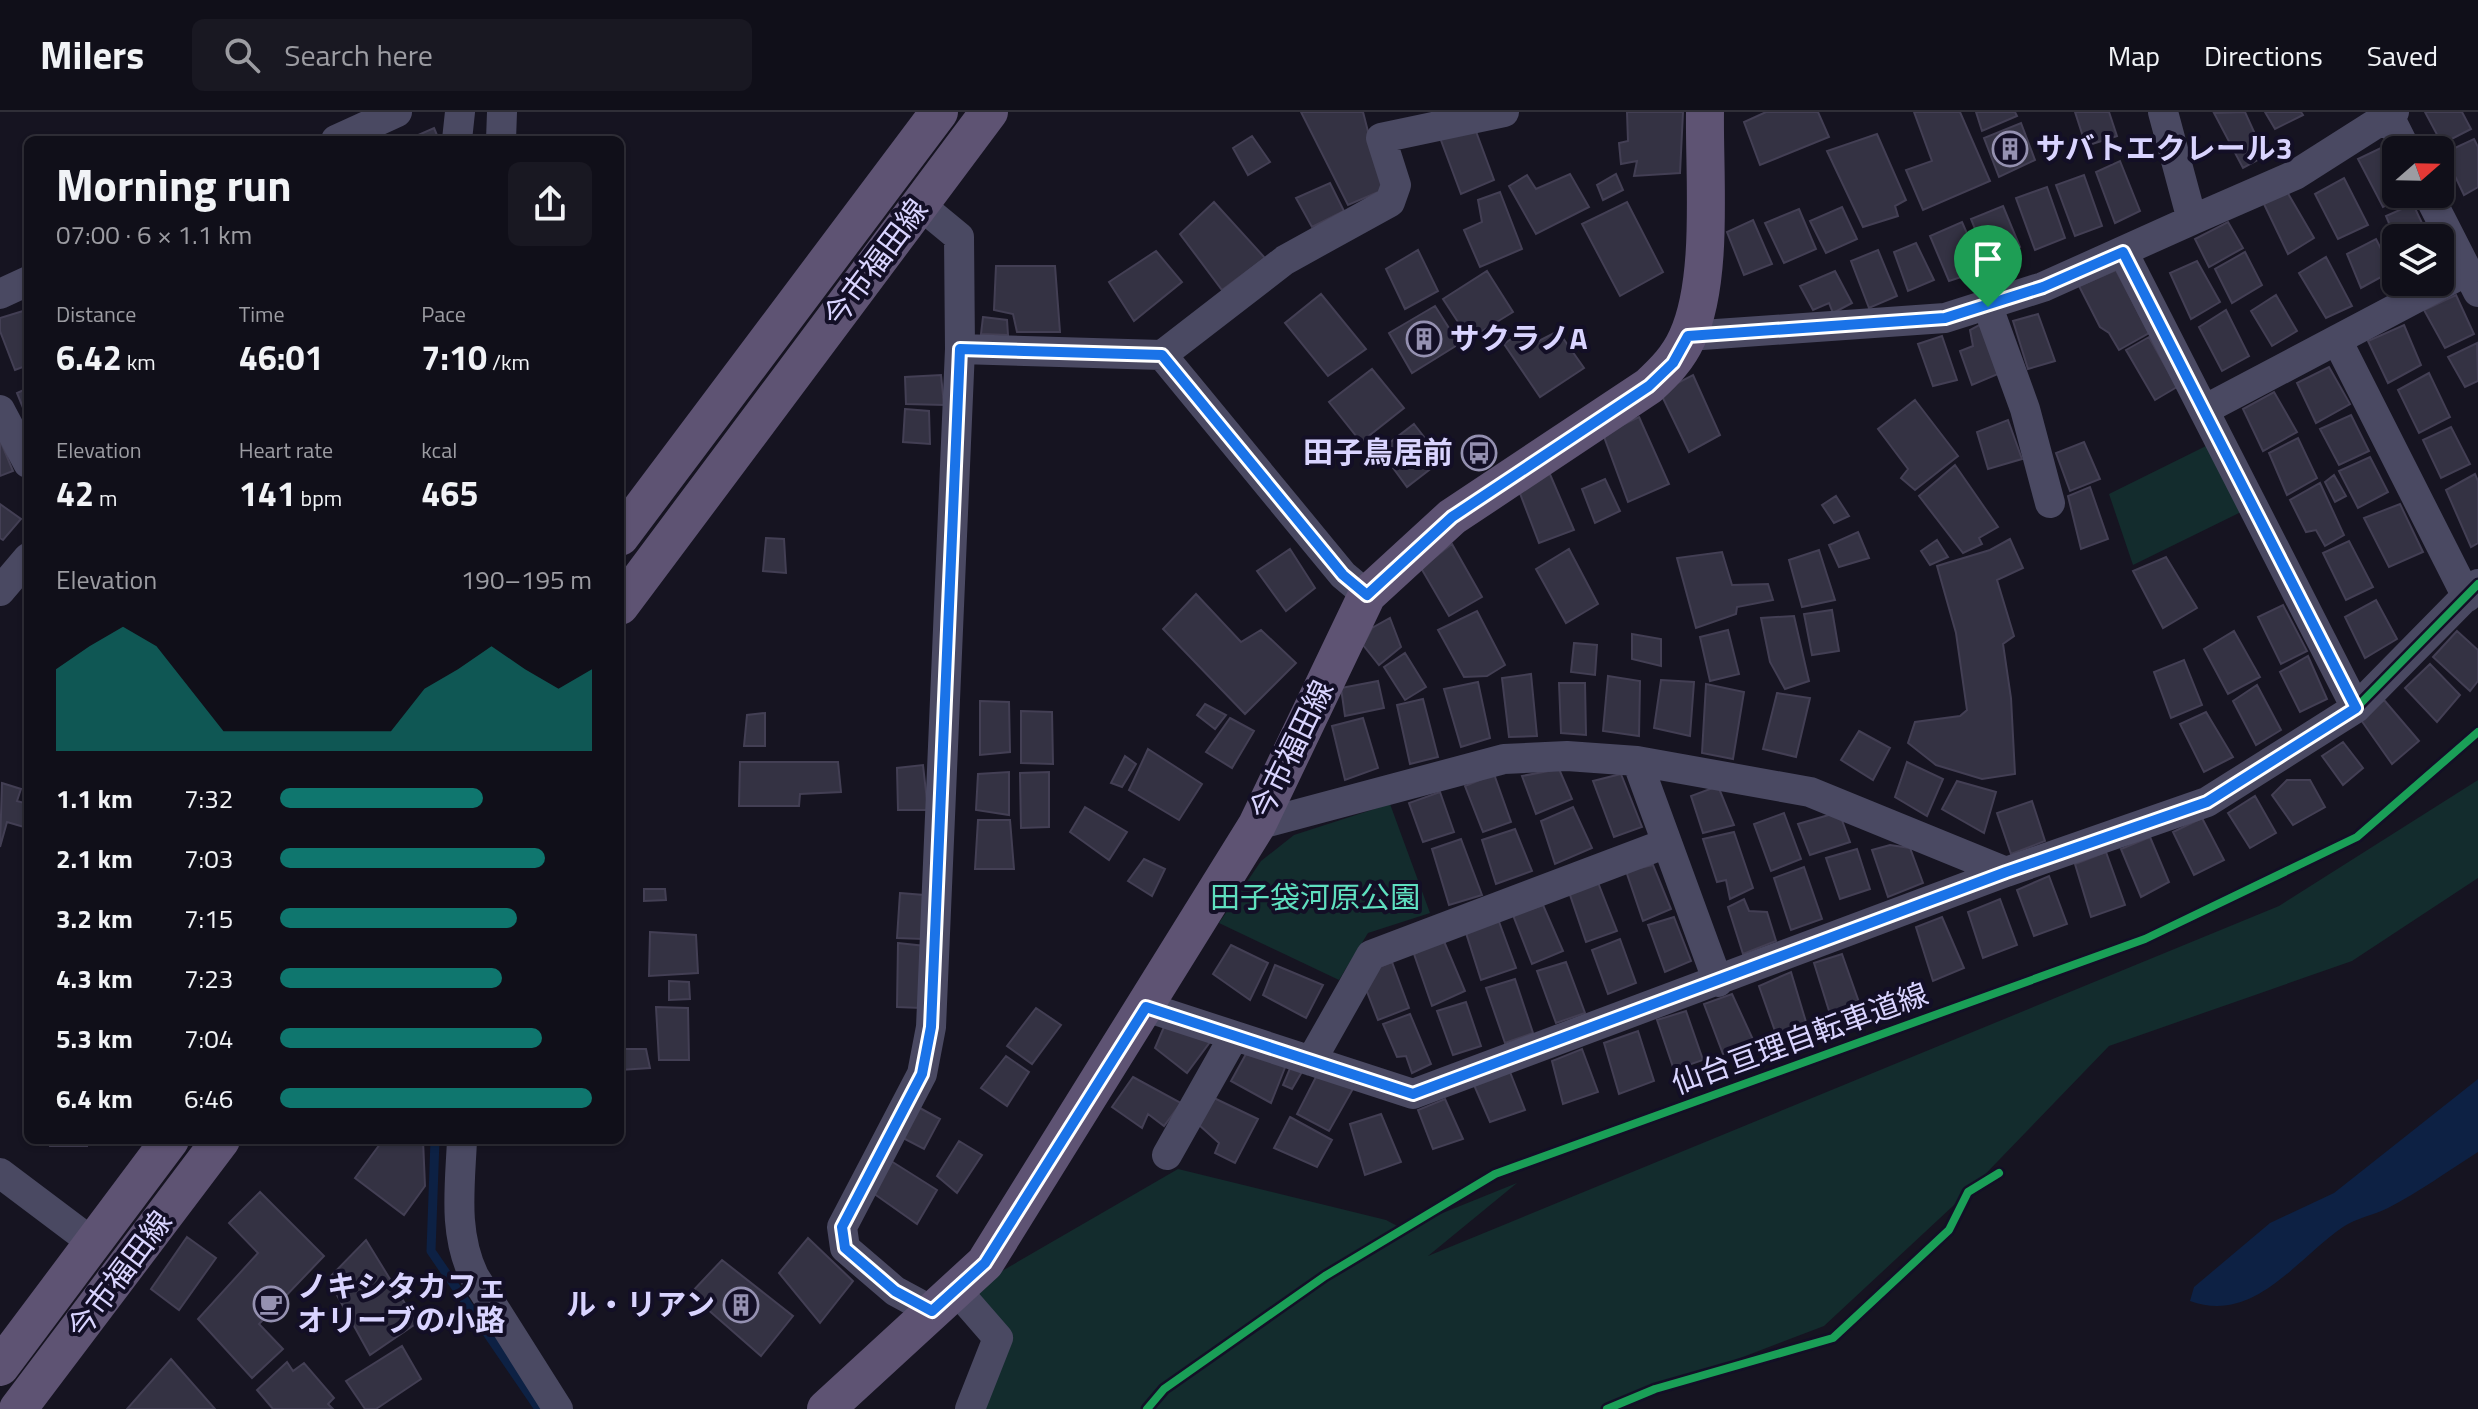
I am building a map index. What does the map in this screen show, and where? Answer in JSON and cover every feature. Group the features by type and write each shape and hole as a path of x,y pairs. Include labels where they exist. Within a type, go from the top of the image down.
{"main road":[{"name":"今市福田線","path":"624,532 939,112"},
{"name":"今市福田線","path":"624,601 989,112"},
{"name":"今市福田線","path":"826,1409 985,1263 1257,825 1367,595 1452,517 1649,386 1673,363 1688,336 1703,277 1705,112"},
{"name":"今市福田線","path":"0,1367 167,1144"},
{"name":"今市福田線","path":"18,1409 218,1144"}],"street":[{"path":"345,136 397,112"},
{"path":"457,136 460,112"},
{"path":"501,136 502,112"},
{"path":"960,349 1162,355 1285,260 1390,202 1396,185 1381,138 1504,112"},
{"path":"2163,112 2192,220"},
{"path":"1688,336 1945,318 1988,307 2123,252 2295,175 2392,114 2401,136"},
{"path":"919,204 959,237 960,349 931,1027 922,1074 842,1227 845,1248 895,1291 945,1302 998,1338 970,1409"},
{"path":"2204,410 2337,340 2472,282 2435,208"},
{"path":"2123,252 2356,708"},
{"path":"0,294 24,283"},
{"path":"1988,307 2025,409 2050,503"},
{"path":"1146,1007 1233,1038 1413,1094 2006,872 2207,802 2356,708 2473,591 2337,340"},
{"path":"1162,355 1343,575 1367,595"},
{"path":"0,410 24,455"},
{"path":"0,591 24,563"},
{"path":"1257,825 1504,759 1567,756 1637,761 1810,792 2006,872"},
{"path":"1637,761 1718,982"},
{"path":"1311,1061 1371,955 1667,843"},
{"path":"1167,1155 1233,1038"},
{"path":"462,1144 459,1229 464,1254 474,1276 558,1409"},
{"path":"0,1173 93,1243"}],"green space":[{"path":"2206,446 2241,512 2133,565 2109,494"},
{"path":"2478,780 2478,878 2352,961 2109,1046 1968,1192 1824,1326 1607,1409 970,1409 992,1327 964,1293 1178,1169 1386,1220 1403,1229 1517,1183 1428,1256 2279,906"},
{"name":"田子袋河原公園","path":"1390,804 1430,913 1368,933 1339,980 1219,923 1261,861 1294,835"}],"water":[{"path":"2478,1079 2478,1152 2400,1202 2343,1227 2273,1285 2254,1296 2234,1304 2213,1306 2190,1301 2194,1287 2270,1223 2334,1193"}],"building":[{"path":"1301,112 1363,112 1383,190 1348,205"},
{"path":"1627,112 1683,112 1680,173 1634,176 1637,161 1621,164 1619,143 1628,141"},
{"path":"1766,112 1818,112 1829,137 1760,165 1744,122"},
{"path":"1914,112 1960,112 1990,181 1923,210 1906,170 1932,161"},
{"path":"1976,112 2015,112 2017,116 1982,131"},
{"path":"2075,112 2109,112 2117,136 2086,146"},
{"path":"2245,112 2265,156 2243,168 2214,113"},
{"path":"2265,112 2301,112 2303,115 2275,129"},
{"path":"2425,112 2462,112 2471,129 2454,138 2438,136"},
{"name":"サバトエクレール3","path":"2021,123 2035,160 1999,177 1984,138"},
{"path":"1474,126 1494,180 1461,194 1439,135"},
{"path":"434,128 437,136 416,136"},
{"path":"1877,134 1906,200 1895,206 1898,216 1863,227 1827,151"},
{"path":"1252,136 1270,162 1248,175 1233,148"},
{"path":"2474,139 2478,147 2478,187 2464,195 2454,174 2454,148"},
{"path":"2382,147 2382,205 2358,159"},
{"path":"2120,161 2140,211 2115,223 2096,172"},
{"path":"1570,174 1589,207 1536,234 1509,186 1527,175 1536,189"},
{"path":"1616,174 1623,190 1603,200 1597,185"},
{"path":"2084,175 2102,226 2075,236 2056,185"},
{"path":"2344,178 2368,225 2338,239 2315,194"},
{"path":"1330,183 1344,211 1312,227 1296,198"},
{"path":"2047,187 2065,238 2035,250 2016,198"},
{"path":"2286,190 2314,238 2288,254 2264,204"},
{"path":"1500,192 1522,249 1480,267 1464,230 1482,222 1478,200"},
{"path":"1214,202 1265,258 1222,290 1180,234"},
{"path":"1627,202 1663,272 1620,296 1582,224"},
{"path":"2003,206 2020,247 1988,261 1971,219"},
{"path":"1842,207 1857,239 1826,253 1810,221"},
{"path":"2404,208 2415,208 2422,224 2389,224 2386,216"},
{"path":"1799,209 1816,249 1784,263 1765,223"},
{"path":"1753,220 1772,264 1744,275 1727,232"},
{"path":"1962,222 1983,270 1949,281 1930,236"},
{"path":"2228,222 2243,248 2209,267 2195,239"},
{"path":"2376,239 2382,251 2382,276 2361,288 2347,254"},
{"path":"1916,243 1934,280 1908,291 1894,252"},
{"path":"1418,250 1438,291 1405,309 1386,269"},
{"path":"1878,250 1897,296 1869,308 1851,261"},
{"path":"1156,251 1182,282 1134,321 1109,282"},
{"path":"2245,252 2262,285 2232,303 2215,269"},
{"path":"2326,257 2352,306 2326,318 2299,273"},
{"path":"2197,261 2220,302 2191,319 2170,273"},
{"path":"996,266 1055,266 1060,332 1017,332 1013,314 994,310"},
{"path":"2116,270 2149,333 2119,350 2109,333 2100,327 2079,286"},
{"path":"1487,271 1513,312 1469,339 1443,299"},
{"path":"1835,271 1852,303 1833,313 1829,303 1813,310 1800,286"},
{"path":"1321,294 1366,349 1328,376 1285,323"},
{"path":"2276,295 2297,331 2272,346 2251,311"},
{"path":"2454,296 2474,334 2445,348 2424,310"},
{"name":"サクラノA","path":"1435,306 1459,344 1412,373 1389,333"},
{"path":"2226,310 2249,356 2222,371 2199,327"},
{"path":"23,311 24,367 15,370 0,331 0,318"},
{"path":"2038,314 2055,361 2028,369 2013,321"},
{"path":"983,317 1007,320 1008,335 981,334"},
{"path":"1983,323 1998,374 1972,385 1960,351 1973,346 1970,330"},
{"path":"2404,325 2421,365 2388,383 2368,341"},
{"path":"1558,331 1584,368 1540,397 1504,344 1518,334 1529,346"},
{"path":"1942,336 1957,380 1933,386 1918,344"},
{"path":"2149,337 2177,387 2155,400 2126,350"},
{"path":"2477,343 2478,381 2465,387 2448,357"},
{"path":"2329,367 2350,404 2316,423 2297,383"},
{"path":"1372,369 1404,408 1361,442 1329,402"},
{"path":"2429,373 2450,417 2419,433 2398,390"},
{"path":"941,375 944,405 906,404 905,377"},
{"path":"1693,375 1720,435 1689,452 1660,392"},
{"path":"24,390 24,410 17,393"},
{"path":"2274,392 2297,432 2263,451 2243,409"},
{"path":"1915,400 1958,456 1915,490 1901,478 1908,469 1878,429"},
{"path":"905,409 929,411 930,444 903,442"},
{"path":"2351,415 2369,451 2339,465 2320,429"},
{"path":"1639,417 1669,484 1628,502 1603,434"},
{"path":"2008,420 2022,459 1988,469 1977,432"},
{"path":"1414,424 1442,460 1407,487 1380,450"},
{"path":"2451,427 2470,464 2441,478 2423,440"},
{"path":"2298,438 2317,478 2287,495 2269,453"},
{"path":"0,440 13,471 0,476"},
{"path":"2084,442 2100,479 2070,491 2056,453"},
{"path":"2370,457 2388,492 2358,508 2339,471"},
{"path":"1955,465 1998,527 1979,538 1982,544 1963,553 1919,496"},
{"path":"1549,472 1574,530 1539,543 1516,483"},
{"path":"2475,474 2478,481 2478,543 2471,547 2446,490"},
{"path":"2334,475 2346,496 2335,502 2325,482"},
{"path":"1605,479 1620,511 1595,523 1582,489"},
{"path":"2320,483 2344,535 2325,546 2316,530 2306,532 2290,500"},
{"path":"2090,487 2108,539 2081,549 2068,496"},
{"path":"1836,496 1849,516 1834,523 1822,505"},
{"path":"0,504 21,519 3,540 0,538"},
{"path":"2400,504 2423,552 2389,567 2364,518"},
{"path":"1858,532 1869,558 1839,567 1829,545"},
{"path":"766,538 784,539 786,573 763,571"},
{"path":"2010,539 2023,568 1997,580 2014,636 2003,644 2011,698 2015,774 1982,779 1936,765 1908,743 1915,722 1960,716 1967,710 1956,633 1937,566 1990,550"},
{"path":"1937,540 1948,557 1930,565 1921,551"},
{"path":"2349,541 2373,587 2346,600 2323,553"},
{"path":"1452,544 1482,597 1449,616 1421,568"},
{"path":"1290,549 1315,588 1286,611 1257,571"},
{"path":"1569,549 1598,604 1566,623 1536,569"},
{"path":"1819,550 1835,600 1802,607 1789,560"},
{"path":"1722,552 1732,585 1768,584 1773,600 1737,607 1736,614 1696,628 1677,558"},
{"path":"2166,557 2197,608 2163,628 2133,571"},
{"path":"1196,594 1241,642 1261,630 1296,663 1245,714 1163,629"},
{"path":"2376,600 2397,639 2365,658 2345,617"},
{"path":"2283,605 2307,651 2281,664 2258,617"},
{"path":"1832,610 1839,651 1812,655 1804,614"},
{"path":"1477,611 1505,665 1487,676 1464,677 1438,630"},
{"path":"1794,616 1809,681 1785,689 1770,662 1761,618"},
{"path":"1390,618 1401,647 1379,665 1363,645 1372,628"},
{"path":"1728,630 1739,674 1710,681 1700,637"},
{"path":"2234,631 2260,677 2228,694 2204,649"},
{"path":"2457,631 2478,650 2478,681 2470,691 2433,657"},
{"path":"1632,634 1661,639 1661,666 1632,659"},
{"path":"1574,643 1597,645 1595,675 1571,672"},
{"path":"1405,653 1426,687 1405,700 1384,667"},
{"path":"2308,656 2327,699 2300,712 2280,672"},
{"path":"2184,660 2202,705 2171,718 2154,672"},
{"path":"2430,664 2460,695 2437,722 2405,688"},
{"path":"1531,674 1537,736 1509,737 1502,678"},
{"path":"1608,676 1640,681 1639,736 1603,731"},
{"path":"1661,680 1694,682 1690,736 1654,728"},
{"path":"1378,681 1384,708 1345,716 1341,688"},
{"path":"1478,682 1490,738 1461,747 1444,689"},
{"path":"1559,683 1585,683 1586,735 1561,733"},
{"path":"1706,684 1744,692 1733,759 1702,753"},
{"path":"2257,685 2281,730 2256,745 2233,701"},
{"path":"1777,693 1810,698 1796,757 1763,749"},
{"path":"1423,699 1438,757 1410,764 1397,705"},
{"path":"2384,700 2419,741 2392,764 2361,720"},
{"path":"980,701 1009,702 1010,752 980,755"},
{"path":"1205,704 1226,715 1215,729 1197,715"},
{"path":"1021,711 1052,712 1053,764 1021,763"},
{"path":"2206,712 2233,757 2204,772 2180,724"},
{"path":"765,713 765,746 744,746 747,715"},
{"path":"1230,718 1254,731 1232,768 1206,752"},
{"path":"1363,718 1378,768 1345,780 1332,726"},
{"path":"1859,731 1890,748 1873,780 1841,760"},
{"path":"2343,742 2363,768 2343,785 2322,756"},
{"path":"1148,749 1202,784 1179,820 1129,790"},
{"path":"1125,756 1136,764 1122,787 1111,783"},
{"path":"740,762 838,762 841,792 800,794 799,806 739,806"},
{"path":"1907,762 1943,779 1927,816 1895,797"},
{"path":"923,765 928,810 898,810 897,768"},
{"path":"1559,769 1572,799 1536,814 1522,776"},
{"path":"1009,772 1009,815 976,810 978,774"},
{"path":"1049,772 1049,827 1021,828 1020,773"},
{"path":"1494,774 1511,822 1483,832 1465,786"},
{"path":"1621,774 1642,827 1614,837 1593,781"},
{"path":"2287,780 2310,780 2325,807 2293,825 2272,795"},
{"path":"1957,781 1996,792 1984,833 1942,809"},
{"path":"2,783 21,789 17,801 24,803 24,827 7,822 0,847"},
{"path":"1718,786 1734,825 1703,833 1691,796"},
{"path":"1440,792 1454,832 1423,842 1409,803"},
{"path":"2255,796 2276,833 2250,848 2228,813"},
{"path":"2032,801 2045,841 2011,854 1997,813"},
{"path":"1085,807 1127,832 1109,860 1070,832"},
{"path":"1573,807 1592,848 1555,864 1541,821"},
{"path":"1839,812 1850,842 1810,855 1798,824"},
{"path":"1784,813 1801,859 1771,871 1754,824"},
{"path":"2202,818 2224,860 2194,875 2173,832"},
{"path":"978,820 1010,820 1014,869 975,869"},
{"path":"1515,829 1532,871 1496,884 1482,840"},
{"path":"1734,832 1753,888 1730,899 1726,880 1717,882 1703,839"},
{"path":"2150,837 2169,882 2141,897 2121,849"},
{"path":"1461,839 1482,895 1449,905 1432,849"},
{"path":"1890,845 1910,848 1923,883 1888,897 1872,850"},
{"path":"1857,849 1870,889 1840,899 1826,858"},
{"path":"2106,852 2125,905 2091,917 2075,864"},
{"path":"1144,859 1165,869 1152,896 1128,881"},
{"path":"1653,865 1671,909 1643,921 1626,871"},
{"path":"1804,867 1822,919 1791,930 1774,878"},
{"path":"2049,876 2067,924 2034,936 2017,890"},
{"path":"1597,880 1617,931 1586,942 1569,892"},
{"path":"644,889 665,889 666,900 644,901"},
{"path":"900,893 924,895 923,939 897,938"},
{"path":"1744,899 1749,911 1767,912 1776,941 1743,954 1728,907"},
{"path":"2000,899 2017,945 1983,958 1968,912"},
{"path":"1543,905 1563,951 1532,964 1513,915"},
{"path":"1674,917 1691,961 1665,972 1648,925"},
{"path":"1942,917 1964,968 1933,981 1916,927"},
{"path":"1498,919 1516,968 1481,980 1466,933"},
{"path":"650,932 696,935 698,973 649,976"},
{"path":"1443,939 1465,991 1432,1006 1414,954"},
{"path":"1620,939 1636,983 1608,994 1592,950"},
{"path":"898,943 925,946 921,1008 897,1007"},
{"path":"1231,945 1268,963 1250,1000 1213,974"},
{"path":"1842,954 1860,1005 1830,1014 1814,963"},
{"path":"1392,962 1409,1008 1378,1020 1366,989 1377,968"},
{"path":"1566,962 1585,1013 1556,1023 1537,971"},
{"path":"1275,965 1323,985 1306,1018 1263,995"},
{"path":"1791,972 1806,1022 1776,1034 1759,986"},
{"path":"1515,979 1533,1033 1505,1043 1486,988"},
{"path":"669,981 689,982 690,999 669,1000"},
{"path":"1732,994 1755,1044 1723,1054 1704,1004"},
{"path":"1466,1002 1481,1046 1453,1055 1437,1011"},
{"path":"656,1007 688,1008 689,1060 659,1060"},
{"path":"1036,1008 1061,1025 1032,1064 1007,1046"},
{"path":"1686,1011 1703,1060 1674,1070 1657,1020"},
{"path":"1410,1014 1431,1064 1412,1073 1406,1056 1397,1057 1383,1024"},
{"path":"1167,1020 1210,1042 1187,1073 1155,1048"},
{"path":"1638,1031 1654,1081 1619,1094 1604,1043"},
{"path":"624,1049 646,1049 650,1068 624,1070"},
{"path":"1582,1049 1598,1092 1563,1104 1552,1061"},
{"path":"1246,1054 1286,1065 1271,1103 1231,1081"},
{"path":"1006,1056 1029,1072 1007,1106 981,1088"},
{"path":"1291,1066 1303,1070 1292,1089 1283,1085"},
{"path":"1510,1072 1525,1110 1490,1122 1474,1085"},
{"path":"1133,1077 1181,1103 1164,1126 1148,1114 1142,1128 1112,1107"},
{"path":"1316,1077 1354,1087 1329,1131 1297,1114"},
{"path":"1214,1098 1258,1119 1235,1163 1215,1153 1219,1143 1198,1124"},
{"path":"1445,1099 1463,1139 1433,1149 1418,1110"},
{"path":"918,1107 940,1119 924,1149 903,1138"},
{"path":"1381,1114 1401,1162 1365,1175 1350,1124"},
{"path":"1290,1117 1332,1140 1317,1167 1274,1148"},
{"path":"959,1141 982,1155 957,1193 937,1176"},
{"path":"50,1144 87,1144 87,1146"},
{"path":"380,1144 423,1144 425,1186 404,1215 355,1178"},
{"path":"891,1161 937,1190 917,1224 873,1193"},
{"path":"260,1192 324,1256 259,1324 283,1349 252,1378 198,1319 258,1253 229,1223"},
{"path":"187,1237 216,1258 179,1310 151,1289"},
{"path":"808,1238 853,1281 820,1323 779,1273"},
{"path":"366,1240 417,1323 370,1355 328,1279"},
{"name":"ル・リアン","path":"722,1260 793,1316 761,1356 690,1294"},
{"path":"402,1346 421,1379 376,1409 365,1409 346,1381"},
{"path":"171,1359 215,1409 127,1409"},
{"path":"287,1362 293,1371 304,1363 334,1398 328,1404 333,1409 273,1409 257,1390"}],"waterway":[{"path":"435,1144 431,1251 539,1409"}],"cycle path":[{"path":"1146,1007 1413,1094 2006,872 2207,802 2356,708 2478,584"},
{"name":"仙台亘理自転車道線","path":"1147,1409 1164,1389 1325,1276 1495,1174 2145,939 2357,837 2478,732"},
{"path":"1607,1409 1655,1389 1833,1338 1949,1230 1968,1192 1999,1173"}],"place":[{"name":"サバトエクレール3","path":"2010,149"},
{"name":"サクラノA","path":"1424,339"},
{"name":"田子鳥居前","path":"1479,453"},
{"name":"ノキシタカフェ オリーブの小路","path":"271,1304"},
{"name":"ル・リアン","path":"741,1305"}],"route":[{"path":"2123,252 2356,708 2207,802 2006,872 1413,1094 1233,1038 1146,1007 985,1263 958,1292 932,1311 895,1291 845,1248 842,1227 922,1074 931,1027 960,349 1162,355 1343,575 1367,595 1452,517 1649,386 1673,363 1688,336 1945,318 1988,307 2123,252"}]}
